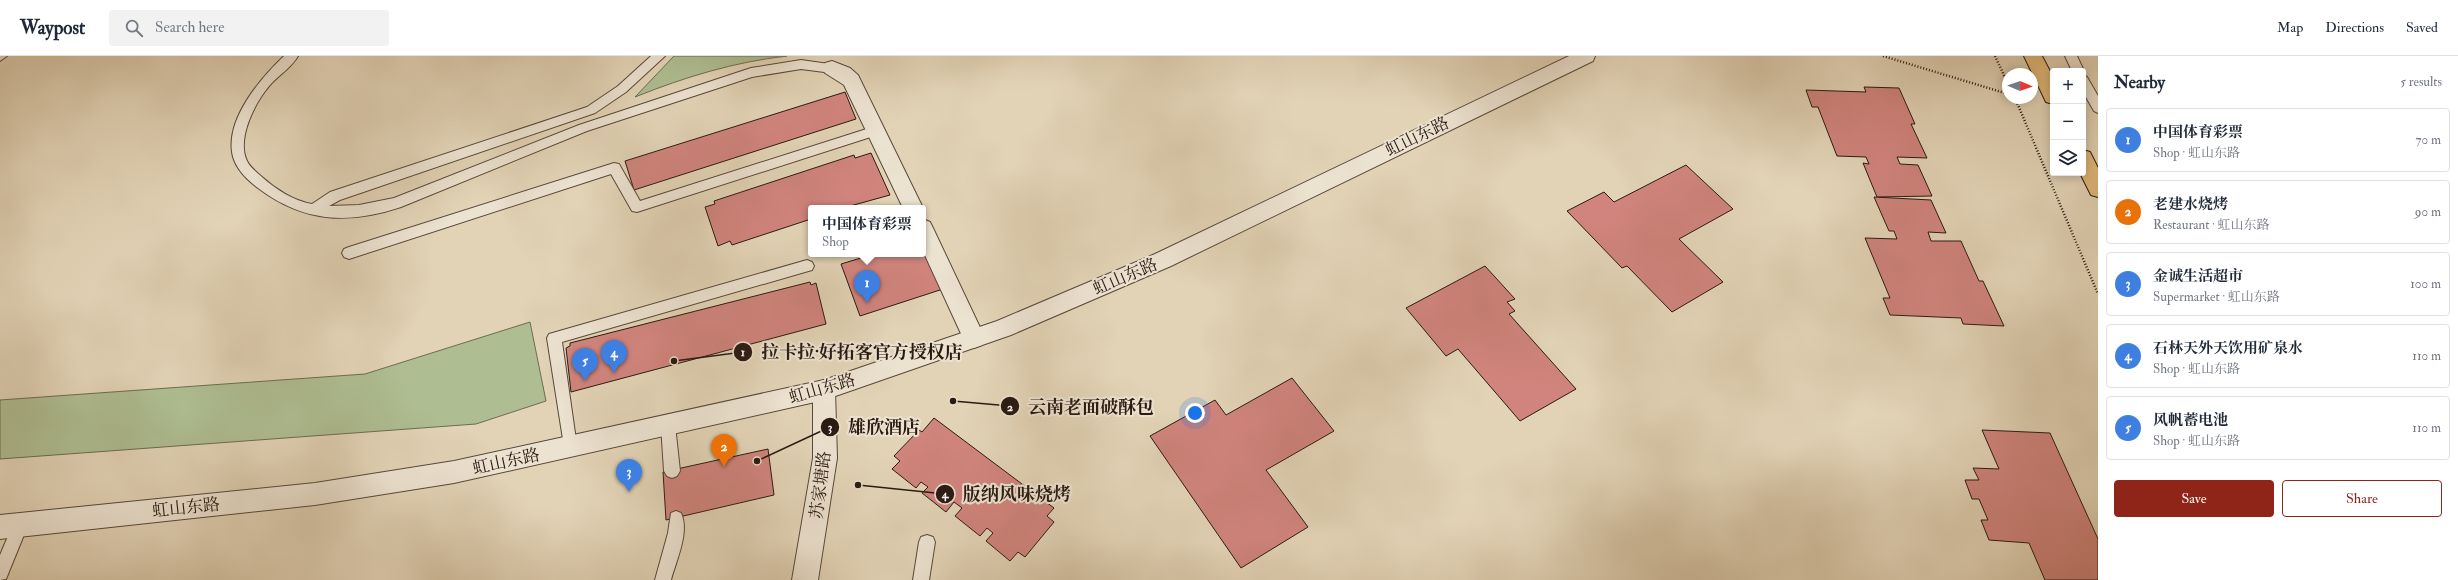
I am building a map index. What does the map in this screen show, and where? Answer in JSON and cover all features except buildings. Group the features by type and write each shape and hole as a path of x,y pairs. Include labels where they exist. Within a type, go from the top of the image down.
{"main road":[{"path":"2033,56 2050,91"},
{"path":"2086,164 2098,189"}],"street":[{"name":"虹山东路","path":"10,526 315,494 454,472 824,390 974,338 1163,260 1586,56"},
{"path":"832,68 843,73 851,80 912,205"},
{"path":"926,234 974,338"},
{"name":"苏家塘路","path":"805,580 825,458 824,390"}],"lane":[{"path":"292,56 261,88 244,119 237,150 245,169 268,190 312,212 356,213 396,203 583,128 757,71 799,64 832,68"},
{"path":"312,212 335,196 591,110 622,89 650,61 659,56"},
{"path":"2071,56 2077,68"},
{"path":"2086,86 2098,108"},
{"path":"349,253 614,168 637,208 876,132"},
{"path":"570,447 554,338 807,266"},
{"path":"668,425 672,471"},
{"path":"663,580 676,532 676,518"},
{"path":"0,574 10,526"},
{"path":"922,580 927,542"}],"path":[{"path":"1883,56 2002,92"},
{"path":"1995,56 2002,71"},
{"path":"2018,104 2098,294"}],"green space":[{"path":"674,56 787,56 748,62 710,71 635,97"},
{"path":"530,322 546,401 476,424 0,459 0,400 365,374"}],"place":[{"name":"中国体育彩票","path":"867,303"},
{"name":"拉卡拉·好拓客官方授权店","path":"674,361"},
{"name":"石林天外天饮用矿泉水","path":"614,373"},
{"name":"风帆蓄电池","path":"585,381"},
{"name":"云南老面破酥包","path":"953,401"},
{"name":"雄欣酒店","path":"757,461"},
{"name":"老建水烧烤","path":"724,467"},
{"name":"版纳风味烧烤","path":"858,485"},
{"name":"金诚生活超市","path":"629,492"}]}
